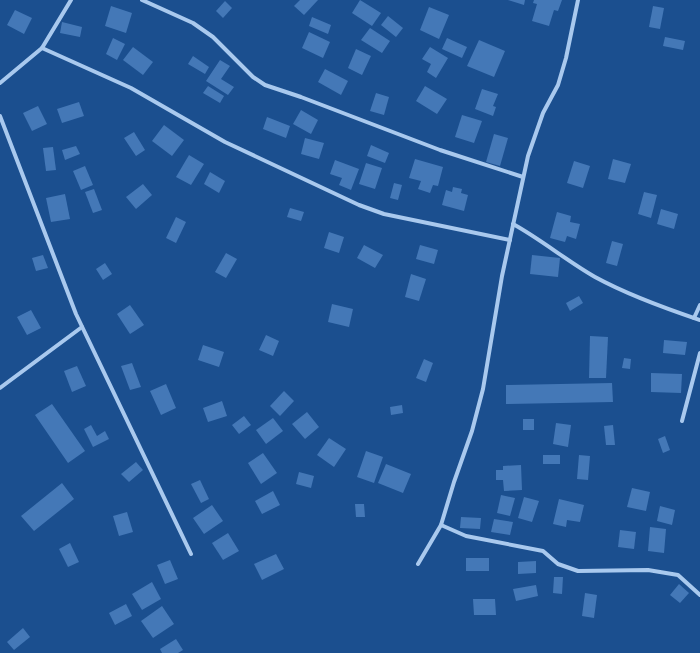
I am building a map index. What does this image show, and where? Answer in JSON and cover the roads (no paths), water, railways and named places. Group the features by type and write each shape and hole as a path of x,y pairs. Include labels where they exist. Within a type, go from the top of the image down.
{"street":[{"path":"0,83 42,48 71,0"},
{"path":"142,0 193,23 213,37 253,77 265,85 440,150 523,177"},
{"path":"418,564 441,525 472,431 483,389 513,224 528,156 543,113 558,85 566,58 578,0"},
{"path":"42,48 131,88 226,142 359,205 384,214 510,240"},
{"path":"0,116 73,307 191,554"},
{"path":"513,224 534,236 595,277 630,294 700,320"},
{"path":"694,318 700,305"},
{"path":"0,388 82,327"},
{"path":"682,421 700,353"},
{"path":"441,525 466,536 543,551 558,564 578,571 648,570 678,575 700,595"}]}
